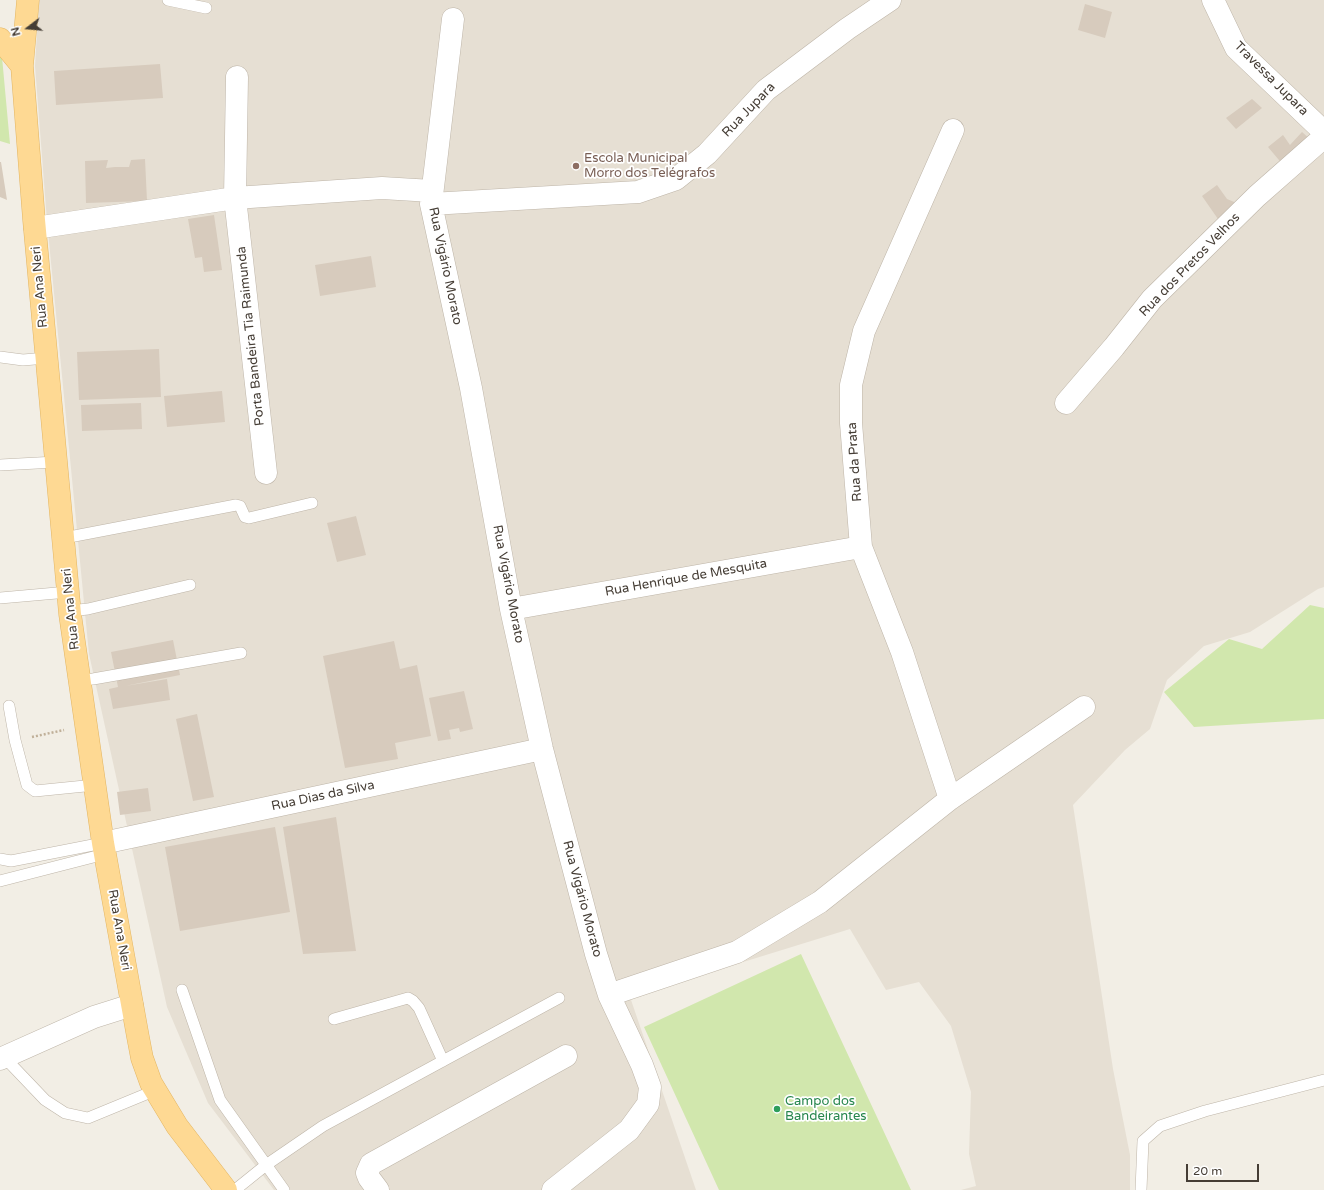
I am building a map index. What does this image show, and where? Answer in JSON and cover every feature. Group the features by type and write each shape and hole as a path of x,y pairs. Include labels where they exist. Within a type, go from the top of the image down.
{"main road":[{"name":"Rua Ana Neri","path":"28,0 22,66 46,358 64,538 68,602 104,848 142,1058 151,1083 178,1126 226,1190"},
{"path":"0,39 22,66"}],"street":[{"name":"Rua Jupara","path":"235,198 382,188 432,197 638,192 676,179 707,154 766,90 847,29 890,0"},
{"name":"Travessa Jupara","path":"1213,0 1236,48 1324,132"},
{"name":"Rua Vigário Morato","path":"453,19 432,197 471,388 511,609 542,749 596,954 609,995 642,1065 650,1087 648,1104 629,1130 553,1190"},
{"name":"Porta Bandeira Tia Raimunda","path":"237,77 235,198 266,473"},
{"name":"Rua da Prata","path":"950,799 902,652 861,547 851,423 851,385 864,331 953,130"},
{"name":"Rua dos Pretos Velhos","path":"1066,403 1114,347 1152,299 1257,196 1324,137"},
{"path":"35,228 235,198"},
{"name":"Rua Henrique de Mesquita","path":"511,609 861,547"},
{"path":"609,995 736,952 820,902 950,799 1084,707"},
{"name":"Rua Dias da Silva","path":"104,848 542,749"},
{"path":"2,1058 94,1017 132,1005"},
{"path":"378,1190 367,1173 371,1164 566,1056"}],"lane":[{"path":"168,0 206,8"},
{"path":"0,357 23,360 46,358"},
{"path":"0,465 56,462"},
{"path":"64,538 236,505 240,506 245,517 249,518 312,503"},
{"path":"0,598 68,602 88,609 190,585"},
{"path":"79,680 93,679 241,653"},
{"path":"9,706 15,740 27,785 35,791 95,785"},
{"path":"0,858 11,861 104,848"},
{"path":"0,881 104,848"},
{"path":"182,990 220,1100 284,1190"},
{"path":"334,1019 408,998 413,1000 419,1008 443,1061"},
{"path":"235,1190 266,1165 323,1126 559,998"},
{"path":"2,1058 45,1100 64,1113 88,1118 156,1090"},
{"path":"1141,1190 1143,1141 1160,1126 1206,1111 1324,1080"}],"path":[{"path":"15,740 48,734 86,724"}],"shaded area":[{"path":"39,0 1324,0 1324,587 1318,589 1250,632 1204,646 1167,680 1150,729 1125,750 1073,805 1113,1069 1130,1155 1130,1190 961,1190 976,1186 969,1154 971,1092 951,1026 919,982 886,990 850,929 630,997 696,1190 274,1190 208,1103 167,1007 89,654 47,221 35,66"}],"green space":[{"path":"0,52 2,57 10,144 0,141"},
{"path":"1310,605 1324,608 1324,719 1194,727 1164,692 1229,639 1262,649"},
{"name":"Campo dos Bandeirantes","path":"801,954 911,1190 719,1190 644,1027"}],"building":[{"path":"1085,4 1112,12 1105,38 1078,30"},
{"path":"160,64 163,98 56,105 54,71"},
{"path":"1252,99 1262,108 1236,129 1226,118"},
{"path":"1302,132 1312,141 1284,166 1268,147 1283,135 1290,145"},
{"path":"145,159 147,201 86,203 85,161 108,160 106,168 129,167 131,160"},
{"path":"1,162 7,200 0,197"},
{"path":"1217,185 1227,199 1239,204 1218,219 1202,196"},
{"path":"214,215 222,270 204,272 202,257 195,258 188,219"},
{"path":"371,256 376,287 320,296 315,265"},
{"path":"159,349 161,397 79,400 77,352"},
{"path":"222,391 225,422 167,427 164,396"},
{"path":"141,403 142,429 82,431 81,405"},
{"path":"356,516 366,555 337,562 327,523"},
{"path":"173,640 180,675 125,686 167,679 170,700 113,709 109,689 118,687 111,652"},
{"path":"394,641 400,669 417,665 431,736 395,743 398,759 345,768 323,656"},
{"path":"464,691 473,729 460,732 459,728 449,730 451,739 438,741 429,698"},
{"path":"197,714 214,797 193,801 176,719"},
{"path":"148,788 151,811 120,815 117,792"},
{"path":"336,817 356,951 303,954 283,827"},
{"path":"275,827 290,912 180,931 165,847"}],"place":[{"name":"Escola Municipal Morro dos Telégrafos","path":"576,166"},
{"name":"Campo dos Bandeirantes","path":"777,1109"}]}
